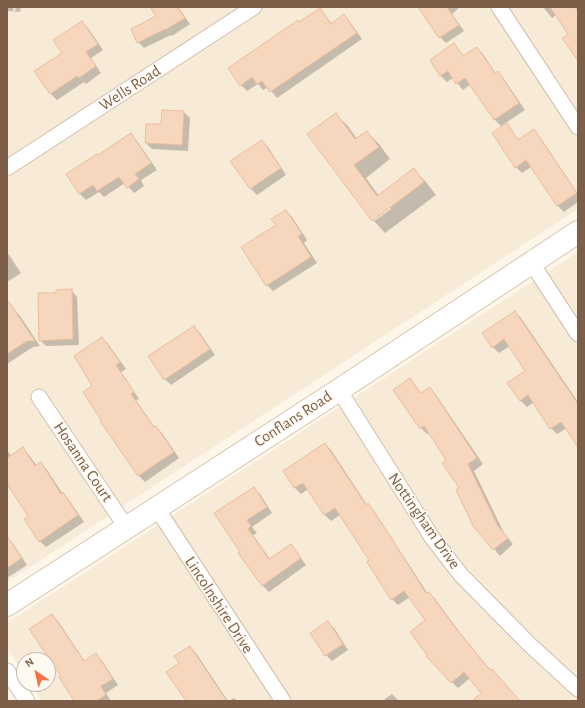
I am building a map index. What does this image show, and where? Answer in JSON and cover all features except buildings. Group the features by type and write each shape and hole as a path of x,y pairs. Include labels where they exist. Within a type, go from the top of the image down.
{"main road":[{"name":"Conflans Road","path":"7,605 339,390 578,232"}],"street":[{"name":"Wells Road","path":"7,168 233,13 254,7"},
{"path":"499,7 578,127"},
{"path":"531,262 578,334"},
{"name":"Nottingham Drive","path":"339,390 420,521 437,545 461,575 519,634 578,689"},
{"name":"Hosanna Court","path":"39,397 126,527"},
{"name":"Lincolnshire Drive","path":"156,508 282,701"},
{"path":"7,671 27,701"}],"shaded area":[{"path":"7,7 578,7 578,209 7,582"},
{"path":"578,252 578,701 42,701 36,692 56,692 56,652 16,652 16,662 7,648 7,623"}]}
